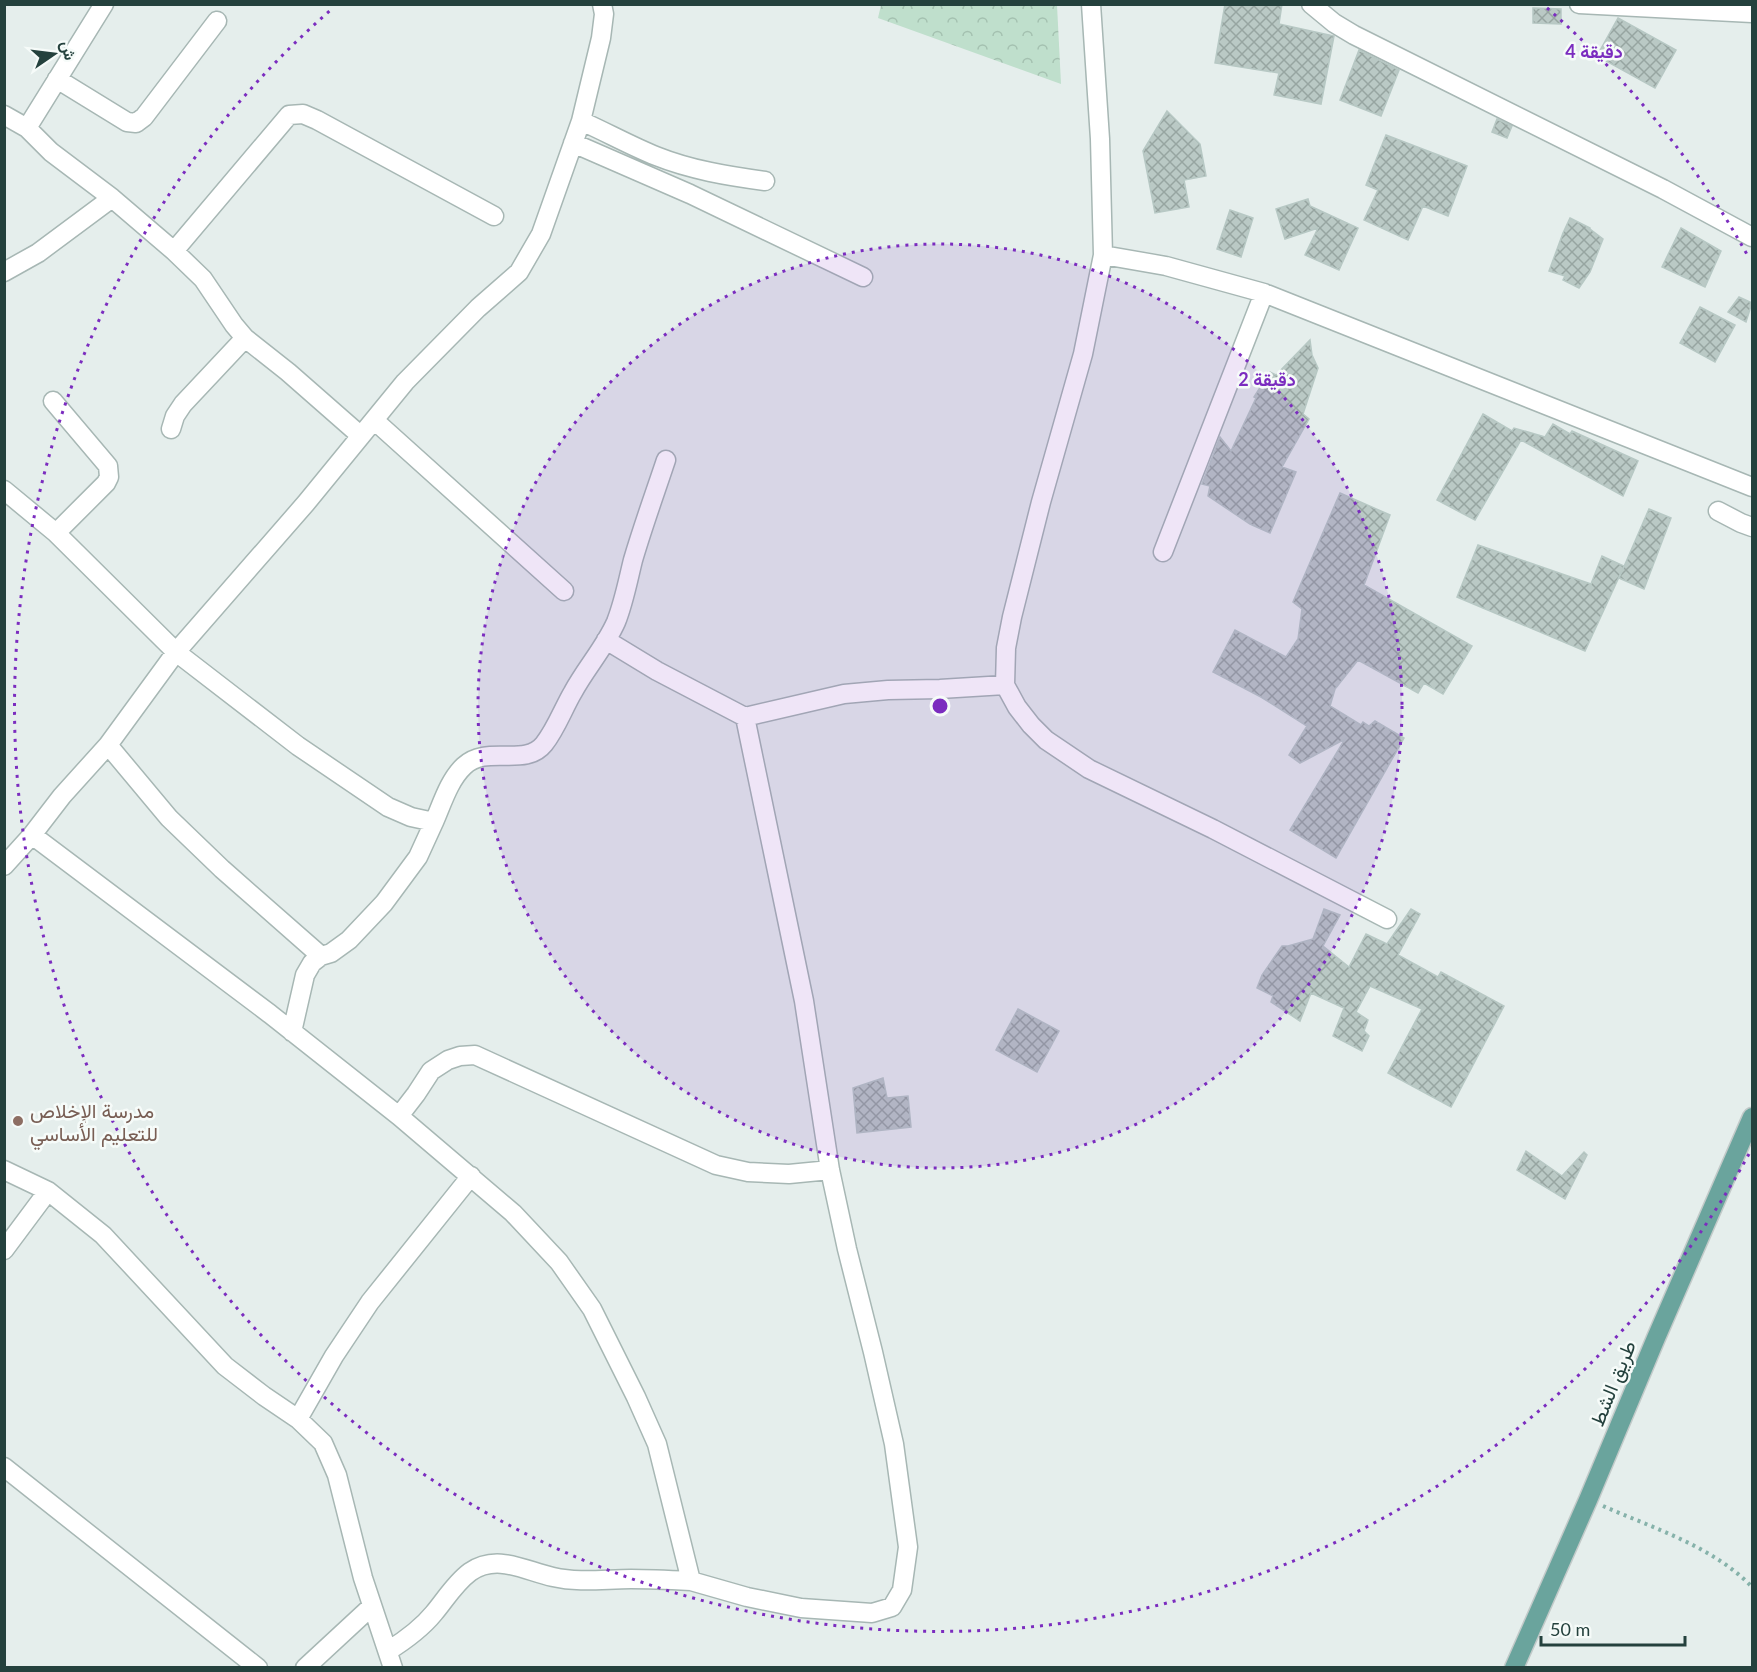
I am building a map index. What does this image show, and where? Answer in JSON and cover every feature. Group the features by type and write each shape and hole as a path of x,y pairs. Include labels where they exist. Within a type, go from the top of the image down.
{"main road":[{"name":"طريق الشط","path":"1514,1668 1752,1117"}],"street":[{"path":"27,128 104,4"},
{"path":"4,866 62,796 108,746 176,652 306,502 405,382 478,308 519,272 541,234 581,121 601,38 604,14 602,4"},
{"path":"1091,4 1100,139 1103,255 1083,354 1041,502 1012,617 1006,648 1005,685 1017,707 1031,725 1046,740 1089,769 1213,829 1387,919"},
{"path":"1311,4 1334,23 1354,35 1663,189 1752,237"},
{"path":"1579,4 1752,13"},
{"path":"57,79 127,122 136,123 144,117 217,21"},
{"path":"174,251 289,115 303,114 317,120 494,216"},
{"path":"4,115 27,128 51,152 112,198 174,251 203,279 245,338 361,436"},
{"path":"581,121 656,156 723,175 765,181"},
{"path":"573,143 690,194 863,277"},
{"path":"4,272 38,253 112,198"},
{"path":"1103,255 1166,266 1264,293 1752,487"},
{"path":"1163,552 1264,293"},
{"path":"171,429 175,416 183,404 245,338"},
{"path":"53,401 108,466 109,477 106,483 56,533"},
{"path":"374,420 564,591"},
{"path":"292,1032 305,975 312,963 349,940 384,903 418,856 451,783 463,767 473,759 501,755 525,756 543,746 616,621 666,460"},
{"path":"4,490 56,533 176,652 298,746 388,807 411,817 434,822"},
{"path":"1718,511 1752,527"},
{"path":"606,640 657,671 745,717 844,694 1005,685"},
{"path":"391,1659 470,1572 487,1563 501,1563 554,1577 577,1580 691,1581 747,1597 801,1608 872,1613 892,1607 902,1590 908,1547 894,1444 830,1170 804,1001 745,717"},
{"path":"108,746 169,818 222,869 321,956"},
{"path":"32,835 399,1116 513,1213 559,1262 592,1310 636,1396 657,1444 691,1581"},
{"path":"399,1116 431,1071 454,1058 475,1055 716,1165 748,1172 789,1174 830,1170"},
{"path":"4,1170 48,1191 103,1236 225,1366 298,1419 323,1443 337,1475 372,1606 391,1659"},
{"path":"298,1419 334,1356 370,1302 471,1176"},
{"path":"4,1250 48,1191"},
{"path":"4,1467 258,1668"},
{"path":"305,1668 372,1606"}],"path":[{"path":"1588,1500 1704,1550 1744,1578 1752,1587"}],"green space":[{"path":"881,5 1057,5 1061,84 878,18"}],"building":[{"path":"1225,4 1282,4 1279,24 1334,36 1321,104 1274,95 1279,73 1215,63"},
{"path":"1533,8 1561,9 1561,24 1533,23"},
{"path":"1618,18 1676,50 1655,88 1597,56"},
{"path":"1359,50 1399,70 1381,116 1340,100"},
{"path":"1167,111 1200,144 1206,176 1184,180 1189,207 1155,213 1143,151"},
{"path":"1497,119 1512,126 1507,138 1492,132"},
{"path":"1386,135 1467,166 1448,216 1423,206 1408,240 1364,220 1378,190 1366,185"},
{"path":"1308,199 1310,206 1358,228 1339,270 1305,255 1318,228 1285,239 1276,209"},
{"path":"1230,210 1253,218 1241,257 1217,249"},
{"path":"1570,218 1590,228 1603,239 1590,272 1579,288 1563,280 1565,276 1549,271"},
{"path":"1681,228 1721,251 1705,287 1662,267"},
{"path":"1739,297 1752,303 1746,322 1728,312"},
{"path":"1700,307 1735,325 1715,362 1680,343"},
{"path":"1310,340 1312,355 1318,368 1303,414 1309,419 1282,467 1296,472 1270,533 1250,524 1208,496 1210,486 1202,484 1220,437 1231,451 1256,398 1254,397 1270,372 1276,375"},
{"path":"1483,414 1512,431 1514,428 1545,437 1553,424 1570,434 1572,431 1638,461 1623,496 1521,440 1475,520 1437,500"},
{"path":"1340,493 1390,515 1364,585 1472,646 1443,694 1424,683 1418,693 1358,660 1335,689 1330,706 1361,725 1363,722 1369,726 1375,721 1404,738 1336,858 1290,830 1345,739 1300,763 1289,755 1307,726 1261,697 1213,672 1235,630 1286,657 1298,639 1302,609 1293,602"},
{"path":"1649,509 1671,518 1644,589 1619,578"},
{"path":"1478,545 1591,584 1602,556 1624,566 1585,651 1457,597"},
{"path":"1324,909 1340,915 1323,946 1349,967 1366,934 1387,944 1411,909 1420,914 1398,955 1438,977 1441,972 1504,1006 1451,1107 1388,1073 1422,1009 1370,986 1356,1012 1368,1020 1364,1031 1369,1036 1362,1051 1333,1036 1344,1008 1311,993 1300,1021 1271,1002 1273,996 1257,988 1262,975 1282,946 1313,939"},
{"path":"1018,1009 1059,1031 1037,1072 996,1050"},
{"path":"883,1078 887,1098 908,1096 911,1127 857,1133 853,1088"},
{"path":"1526,1151 1562,1176 1584,1152 1587,1155 1565,1199 1517,1170"}],"place":[{"name":"مدرسة الإخلاص للتعليم الأساسي","path":"18,1121"}]}
